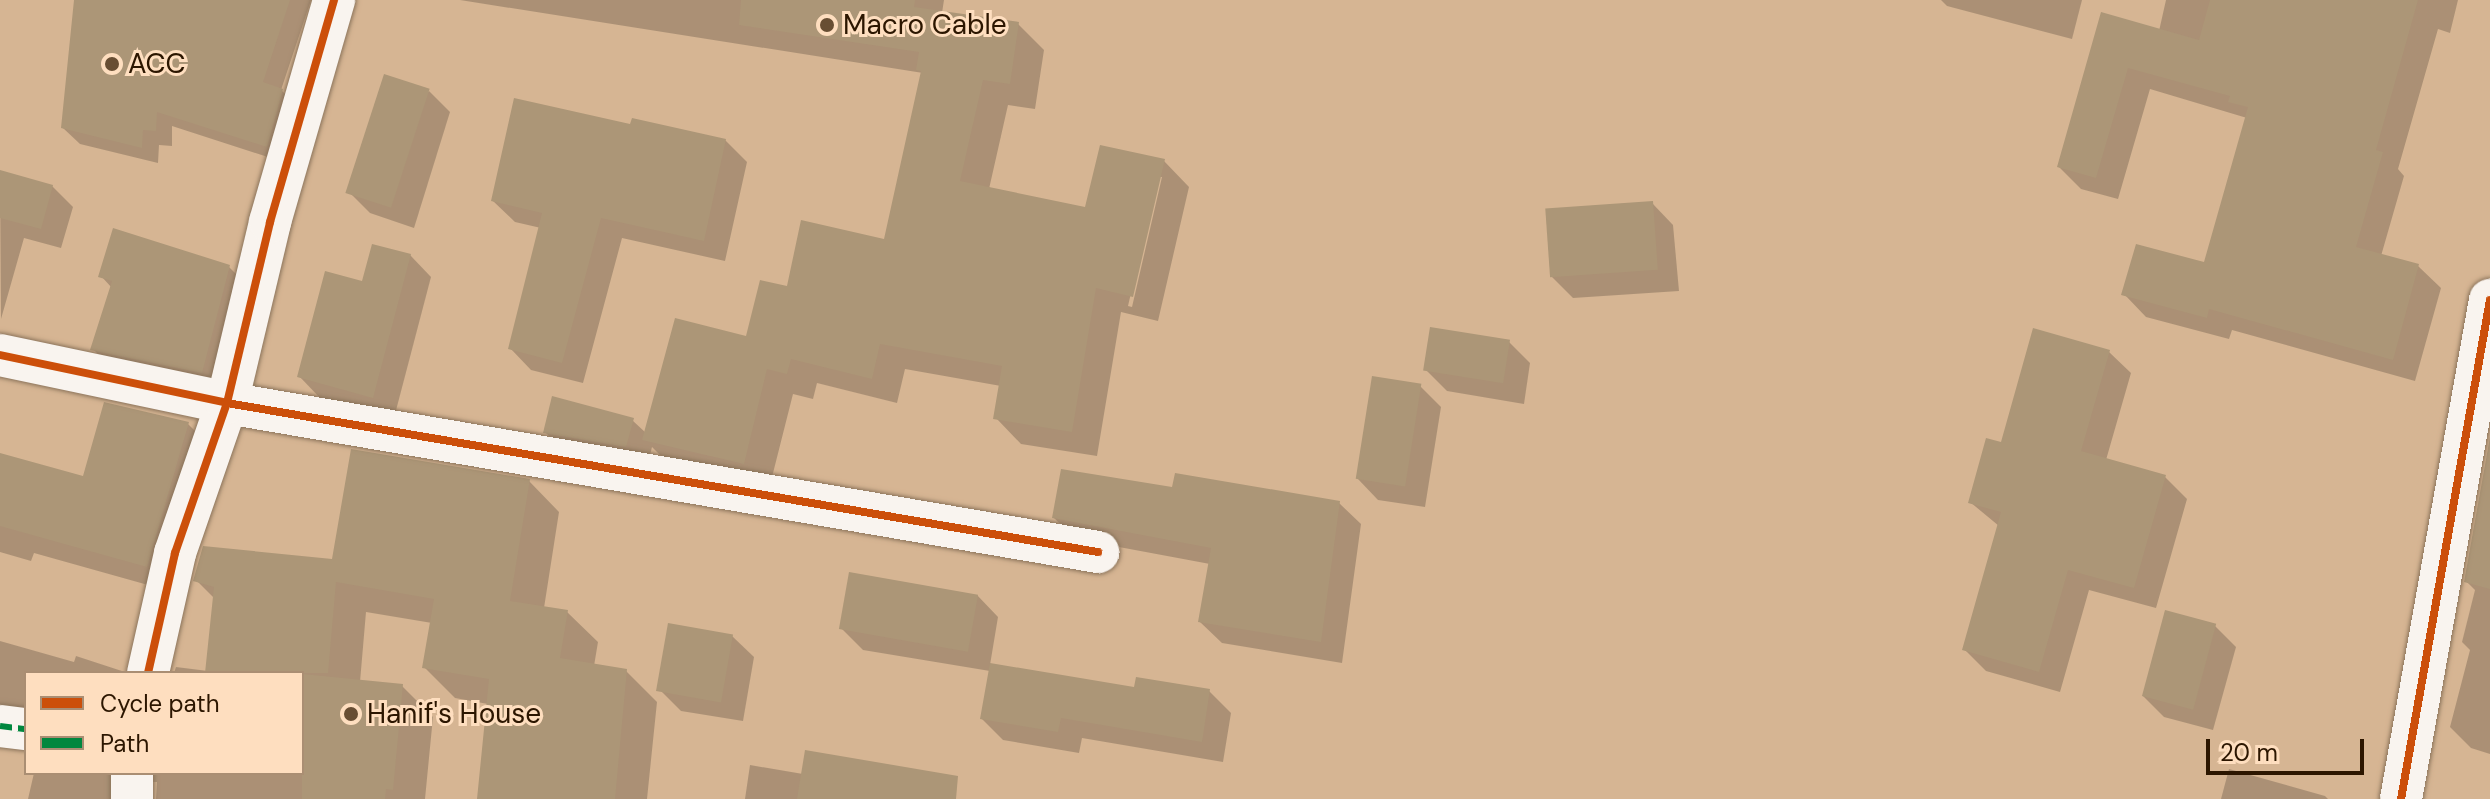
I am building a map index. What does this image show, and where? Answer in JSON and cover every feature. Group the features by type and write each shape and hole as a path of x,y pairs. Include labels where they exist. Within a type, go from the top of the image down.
{"street":[{"path":"148,671 175,553 227,403 270,222 334,0"},
{"path":"2401,799 2475,485 2490,300"},
{"path":"0,355 227,403 1098,552"},
{"path":"0,726 24,729"},
{"path":"132,775 132,799"}],"building":[{"path":"74,0 290,0 263,82 283,89 267,147 157,112 156,131 143,130 142,148 61,128"},
{"path":"741,0 915,0 914,7 1019,22 1010,84 983,80 960,181 1085,207 1100,145 1165,159 1133,297 1096,288 1072,432 993,419 1002,366 880,344 872,379 791,359 787,374 767,369 744,464 642,440 675,318 746,336 760,280 787,286 801,220 884,239 921,71 916,70 919,52 739,25"},
{"path":"2210,0 2418,0 2376,150 2383,152 2356,247 2419,264 2393,360 2209,309 2207,318 2121,295 2136,244 2204,262 2248,107 2228,102 2230,96 2128,68 2096,178 2057,167 2101,12 2199,40"},
{"path":"384,74 430,89 391,208 345,193"},
{"path":"514,98 630,124 632,118 726,139 704,241 601,218 562,363 508,349 542,213 491,201"},
{"path":"0,170 53,185 41,229 0,218"},
{"path":"1653,201 1658,270 1550,277 1545,209"},
{"path":"113,228 230,265 202,373 90,350 112,281 98,277"},
{"path":"372,244 411,254 373,398 297,377 325,271 362,281"},
{"path":"1430,327 1510,340 1503,383 1423,370"},
{"path":"2033,328 2110,350 2081,451 2166,475 2134,588 2068,570 2039,672 1962,650 2001,512 1968,503 1986,438 2001,442"},
{"path":"1372,376 1421,384 1405,487 1356,479"},
{"path":"552,396 634,418 626,447 543,433"},
{"path":"104,402 189,422 147,567 0,526 0,453 83,476"},
{"path":"2490,437 2490,589 2464,582"},
{"path":"351,449 530,479 510,601 568,610 560,658 627,669 615,799 477,799 489,679 422,668 434,599 336,582 328,673 205,671 214,587 193,581 203,546 332,559"},
{"path":"1061,469 1172,487 1175,473 1340,501 1321,642 1198,622 1211,548 1052,518"},
{"path":"849,572 978,595 968,652 839,629"},
{"path":"2165,610 2216,624 2193,710 2142,696"},
{"path":"668,623 733,634 721,702 656,691"},
{"path":"990,663 1134,687 1136,677 1210,689 1202,742 1061,718 1058,732 980,719"},
{"name":"Hanif's House","path":"304,674 403,684 393,790 386,789 385,799 302,799"},
{"path":"805,750 958,776 956,799 797,799"}],"marked path":[{"path":"0,726 24,729"}],"cycle path":[{"path":"148,671 175,553 227,403 270,222 334,0"},
{"path":"2401,799 2490,300"},
{"path":"0,355 227,403 1098,552"}],"place":[{"name":"Macro Cable","path":"827,25"},
{"name":"ACC","path":"112,64"},
{"name":"Hanif's House","path":"351,714"}]}
